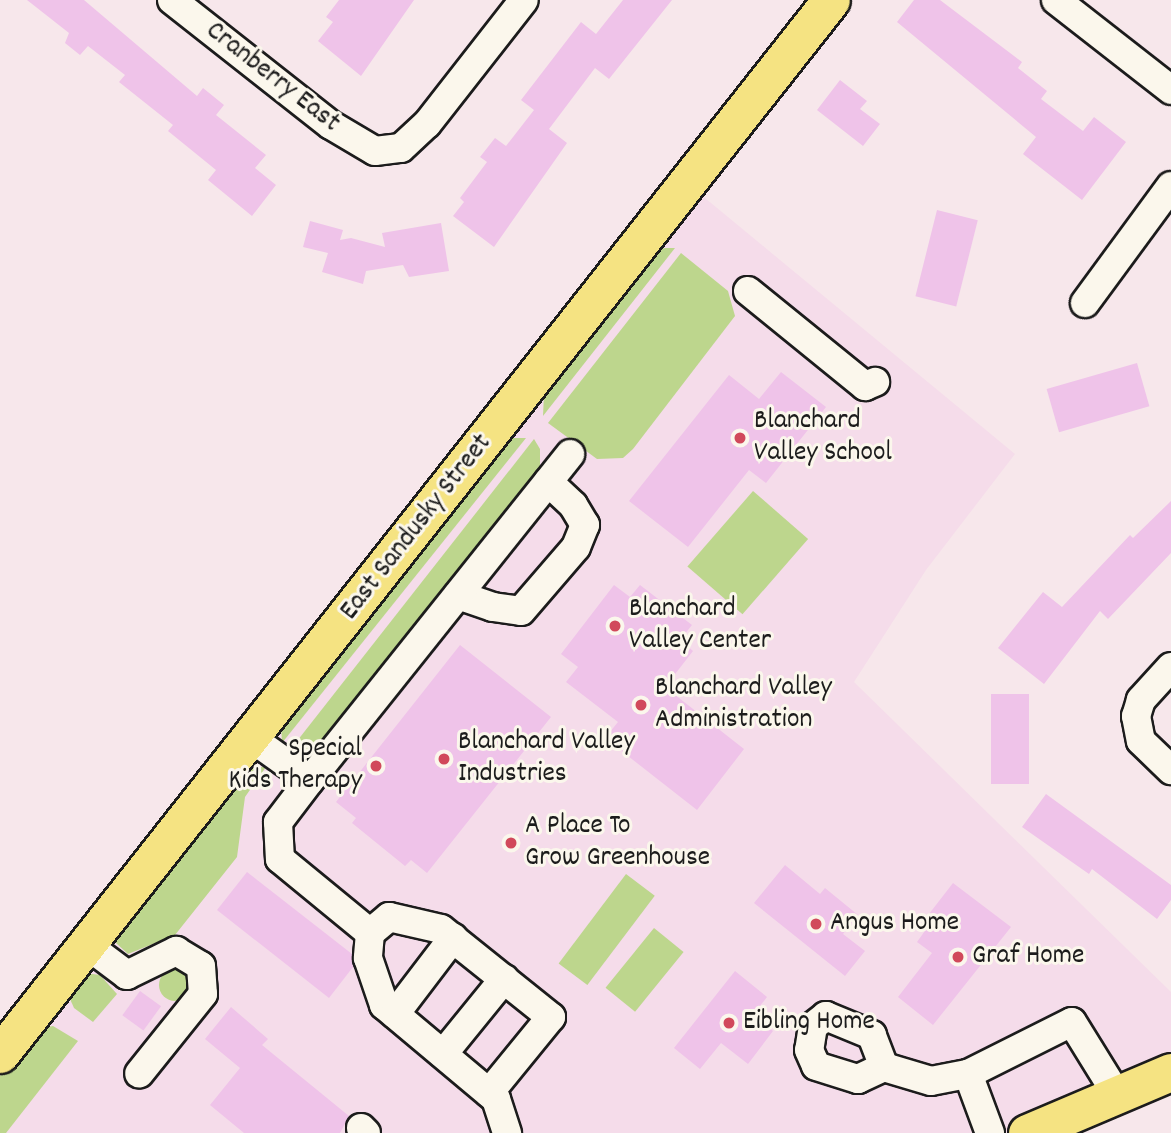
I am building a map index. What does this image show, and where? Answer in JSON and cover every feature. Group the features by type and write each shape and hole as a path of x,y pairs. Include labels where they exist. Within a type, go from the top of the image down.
{"main road":[{"name":"East Sandusky Street","path":"0,1054 831,0"},
{"path":"1027,1133 1119,1098 1171,1072"}],"street":[{"name":"Cranberry East","path":"172,0 331,125 375,151 401,148 426,124 524,0"},
{"path":"1056,0 1171,90"},
{"path":"1085,303 1171,186"},
{"path":"748,291 865,386 875,382"},
{"path":"370,933 280,859 278,822 570,454"},
{"path":"458,595 493,607 521,611 576,547 585,525 573,505 548,482"},
{"path":"1171,667 1141,701 1136,716 1141,741 1171,770"},
{"path":"251,738 310,780"},
{"path":"489,1094 551,1017 441,929 389,917 370,933 368,958 384,1005 489,1094 496,1099 507,1133"},
{"path":"394,1014 453,938"},
{"path":"87,945 127,975 176,951 201,966 203,994 139,1074"},
{"path":"443,1054 504,979"},
{"path":"884,1067 931,1081 968,1074 1072,1022 1119,1098"},
{"path":"968,1074 990,1133"}],"shaded area":[{"name":"Blanchard Valley Center","path":"688,184 1015,454 926,570 854,682 1171,992 1171,1072 1027,1133 0,1133 0,1054"}],"green space":[{"path":"675,248 543,416 544,394 652,252"},
{"path":"681,253 728,291 735,316 633,449 623,458 597,459 548,423"},
{"path":"511,438 526,438 282,743 281,724 499,445"},
{"path":"534,439 540,449 540,470 316,751 306,755 290,750"},
{"path":"753,491 808,539 742,614 687,566"},
{"path":"266,767 245,797 237,857 175,935 128,954 116,943 116,930 242,771"},
{"path":"626,874 655,896 587,985 559,963"},
{"path":"654,928 684,952 635,1012 606,988"},
{"path":"175,969 186,974 191,985 186,996 175,1001 164,996 159,985 164,974"},
{"path":"85,973 100,975 117,994 93,1022 74,1008 70,999"},
{"path":"53,1026 78,1041 6,1133 0,1133 0,1076 38,1029"}],"building":[{"path":"27,0 84,0 197,96 203,88 224,105 216,115 266,155 255,168 276,185 252,216 208,180 216,170 168,131 173,125 119,82 125,75 88,46 80,55 65,43 69,33"},
{"path":"339,0 414,0 361,76 318,41 333,22 326,17"},
{"path":"623,0 672,0 609,79 595,68 549,129 567,143 494,247 453,216 464,202 460,198 487,162 480,157 495,138 506,146 534,110 521,100 581,22 596,34"},
{"path":"914,0 940,0 1022,62 1018,68 1047,91 1041,99 1083,131 1094,117 1126,142 1082,200 1023,154 1036,137 897,22"},
{"path":"840,80 867,101 860,109 880,124 863,146 817,110"},
{"path":"937,210 978,220 956,307 915,296"},
{"path":"310,221 343,230 340,240 351,238 385,247 382,233 441,223 449,271 409,277 403,265 366,271 363,284 322,272 328,253 303,247"},
{"path":"1137,363 1149,406 1059,432 1047,389"},
{"name":"Blanchard Valley School","path":"781,372 826,407 766,483 749,470 688,547 629,501 729,375 759,399"},
{"path":"1171,501 1171,553 1108,619 1100,611 1044,684 998,648 1043,592 1062,607 1130,535 1133,538"},
{"name":"Blanchard Valley Administration","path":"614,585 630,597 640,585 692,625 680,640 693,651 665,687 744,749 697,810 605,738 618,722 566,682 578,667 561,654"},
{"name":"Blanchard Valley Industries","path":"460,645 551,717 427,873 411,860 405,866 352,823 356,818 336,802"},
{"path":"991,694 1029,694 1029,784 991,784"},
{"path":"1046,794 1171,885 1171,900 1157,919 1092,869 1089,874 1022,827"},
{"name":"Angus Home","path":"785,865 820,894 825,888 858,915 843,934 865,951 845,976 754,903"},
{"path":"247,872 352,954 353,967 329,998 217,910"},
{"name":"Graf Home","path":"953,883 1011,927 933,1025 898,997 932,953 917,942 927,928 922,923"},
{"name":"Eibling Home","path":"735,971 767,997 753,1015 773,1031 748,1064 721,1043 700,1069 674,1048"},
{"path":"140,991 161,1006 143,1031 122,1015"},
{"path":"231,1007 268,1039 262,1045 349,1116 340,1133 244,1133 210,1105 240,1068 205,1039"}],"place":[{"name":"Blanchard Valley School","path":"740,438"},
{"name":"Blanchard Valley Center","path":"615,626"},
{"name":"Blanchard Valley Administration","path":"641,705"},
{"name":"Blanchard Valley Industries","path":"444,759"},
{"name":"Special Kids Therapy","path":"376,766"},
{"name":"A Place To Grow Greenhouse","path":"511,843"},
{"name":"Angus Home","path":"816,924"},
{"name":"Graf Home","path":"958,957"},
{"name":"Eibling Home","path":"729,1023"}]}
